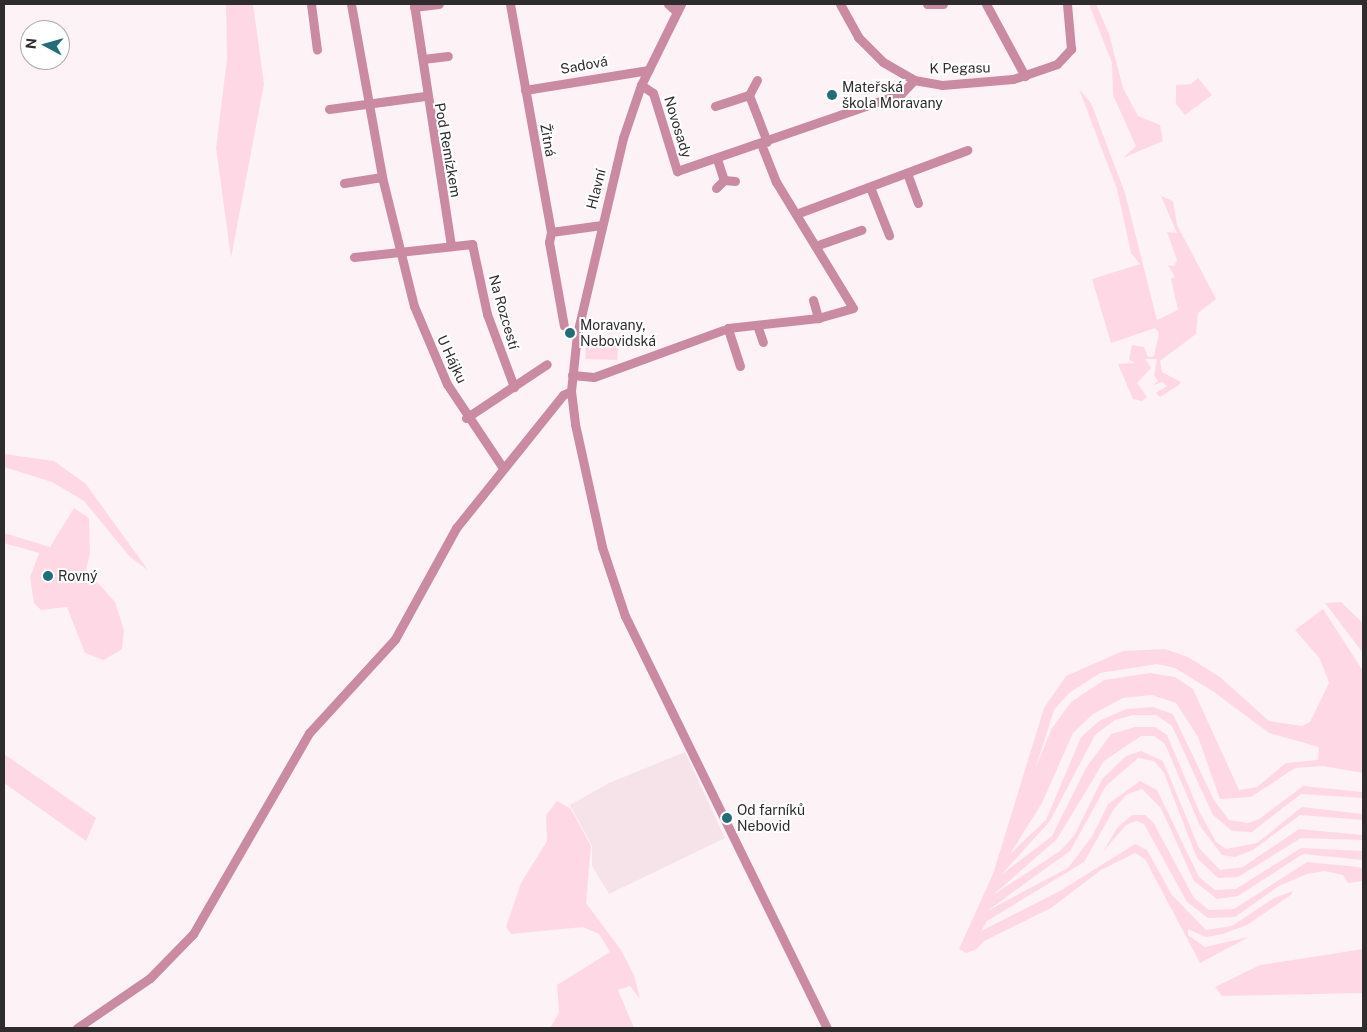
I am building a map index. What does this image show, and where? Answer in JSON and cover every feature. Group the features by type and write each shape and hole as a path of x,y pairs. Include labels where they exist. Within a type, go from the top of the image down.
{"street":[{"path":"311,4 318,50"},
{"name":"U Hájku","path":"351,4 367,103 382,177 399,251 423,331 466,418 503,468"},
{"name":"Pod Remízkem","path":"439,4 414,5 423,58 424,96 451,246"},
{"name":"Žitná","path":"510,4 551,232 548,242 564,326"},
{"path":"668,4 679,8"},
{"name":"K Pegasu","path":"840,4 864,44 914,80 942,85 1025,76 1044,71 1068,55 1072,36 1067,4"},
{"path":"926,4 943,4"},
{"path":"986,4 1025,76"},
{"name":"Hlavní","path":"679,8 641,85 602,225 572,375 571,391 602,547 625,616 828,1028"},
{"path":"423,58 448,56"},
{"name":"Sadová","path":"525,90 648,70"},
{"path":"715,106 749,95 757,80"},
{"name":"Novosady","path":"641,85 653,93 677,171 718,159 901,94 914,80"},
{"path":"740,366 728,328 818,318 853,308 818,245 776,182 749,95"},
{"path":"329,109 424,96"},
{"path":"796,214 968,150"},
{"path":"718,159 724,180"},
{"path":"907,173 918,203"},
{"path":"344,183 382,177"},
{"path":"716,188 724,180 735,180"},
{"path":"870,186 889,235"},
{"path":"551,232 602,225"},
{"path":"818,245 861,230"},
{"name":"Na Rozcestí","path":"451,246 472,244 487,314 514,387"},
{"path":"354,257 451,246"},
{"path":"813,300 818,318"},
{"path":"757,325 763,342"},
{"path":"572,375 594,377 723,330"},
{"path":"466,418 547,364"},
{"path":"77,1028 150,978 193,934 309,733 395,639 456,528 563,395 571,391"}],"shaded area":[{"path":"226,4 253,4 264,84 231,258 216,148 227,59"},
{"path":"1089,4 1096,4 1109,34 1123,88 1138,116 1160,125 1163,141 1123,158 1136,146 1113,95 1112,63"},
{"path":"1198,78 1212,95 1185,115 1176,104 1176,85 1191,84"},
{"path":"1079,89 1091,103 1125,193 1157,320 1178,310 1171,279 1175,277 1168,265 1174,266 1177,260 1167,232 1177,233 1161,196 1173,201 1177,225 1216,299 1198,313 1196,334 1160,361 1162,372 1181,382 1160,397 1156,393 1167,386 1162,382 1154,385 1158,381 1154,375 1157,359 1145,359 1151,368 1137,383 1147,397 1142,401 1133,399 1118,364 1135,363 1129,359 1132,345 1144,347 1148,357 1154,356 1159,333 1155,328 1111,343 1092,279 1140,264 1131,253 1117,189"},
{"path":"586,342 618,343 617,360 585,359"},
{"path":"4,454 54,461 86,484 148,570 130,557 84,501 52,482 4,467"},
{"path":"74,508 89,518 90,553 86,570 115,602 124,630 122,649 104,660 85,653 67,607 41,610 34,603 30,577 39,553 4,543 4,533 50,547"},
{"path":"1341,602 1363,623 1363,653 1325,603"},
{"path":"1323,609 1363,671 1363,773 1323,766 1295,768 1251,797 1220,799 1198,737 1176,703 1152,695 1123,698 1093,714 1073,733 1042,803 1010,854 1046,820 1081,737 1099,721 1126,709 1153,707 1173,714 1214,800 1229,820 1248,823 1259,819 1303,786 1363,792 1363,798 1301,794 1252,832 1232,831 1213,815 1172,726 1156,715 1133,715 1115,720 1095,735 1050,821 1001,875 1052,836 1086,768 1111,734 1135,727 1155,727 1167,735 1199,811 1216,842 1226,849 1257,843 1302,807 1363,814 1363,820 1300,815 1253,850 1235,857 1222,855 1200,826 1165,744 1154,736 1141,736 1104,761 1057,839 993,895 1060,851 1074,836 1102,779 1126,756 1141,751 1163,761 1199,848 1220,870 1243,867 1299,829 1363,835 1363,840 1301,838 1238,877 1218,878 1197,858 1164,773 1154,761 1138,758 1106,786 1070,851 987,911 1068,868 1093,835 1108,804 1140,781 1157,790 1199,877 1215,890 1236,889 1301,848 1363,851 1363,860 1303,854 1238,896 1217,899 1194,881 1161,808 1142,789 1126,795 1114,809 1084,862 987,921 981,931 1060,891 1135,844 1147,850 1172,895 1206,930 1232,926 1274,898 1293,891 1291,895 1247,925 1223,934 1206,937 1188,929 1188,935 1205,947 1249,937 1200,963 1145,859 1135,853 1101,870 1051,908 984,941 977,949 966,953 959,949 993,874 1044,708 1066,676 1123,651 1165,649 1188,657 1220,677 1269,721 1302,726 1310,722 1329,683 1320,659 1295,630","holes":["1157,664 1175,668 1214,692 1269,733 1319,747 1318,760 1286,763 1257,787 1239,790 1193,689 1175,677 1150,673 1104,680 1071,702 1052,728 1036,767 1054,710 1069,693 1100,673"]},
{"path":"685,752 725,838 609,894 592,866 592,846 570,805 609,783"},
{"path":"4,754 96,818 86,841 4,783"},
{"path":"557,801 571,809 591,846 586,903 621,950 634,975 640,999 630,986 618,990 634,1028 550,1028 559,1013 557,985 610,952 599,934 583,927 511,934 506,927 521,883 547,841 546,815"},
{"path":"1132,815 1145,815 1153,822 1194,898 1209,910 1234,909 1307,862 1358,867 1363,869 1363,881 1348,883 1343,875 1324,871 1307,874 1279,886 1235,917 1208,918 1187,902 1144,824 1136,821 1126,825 1103,852 1117,828"},
{"path":"1363,949 1363,993 1222,996 1215,987 1260,965"}],"place":[{"name":"Mateřská škola Moravany","path":"832,95"},
{"name":"Moravany, Nebovidská","path":"570,333"},
{"name":"Rovný","path":"48,576"},
{"name":"Od farníků Nebovid","path":"727,818"}]}
